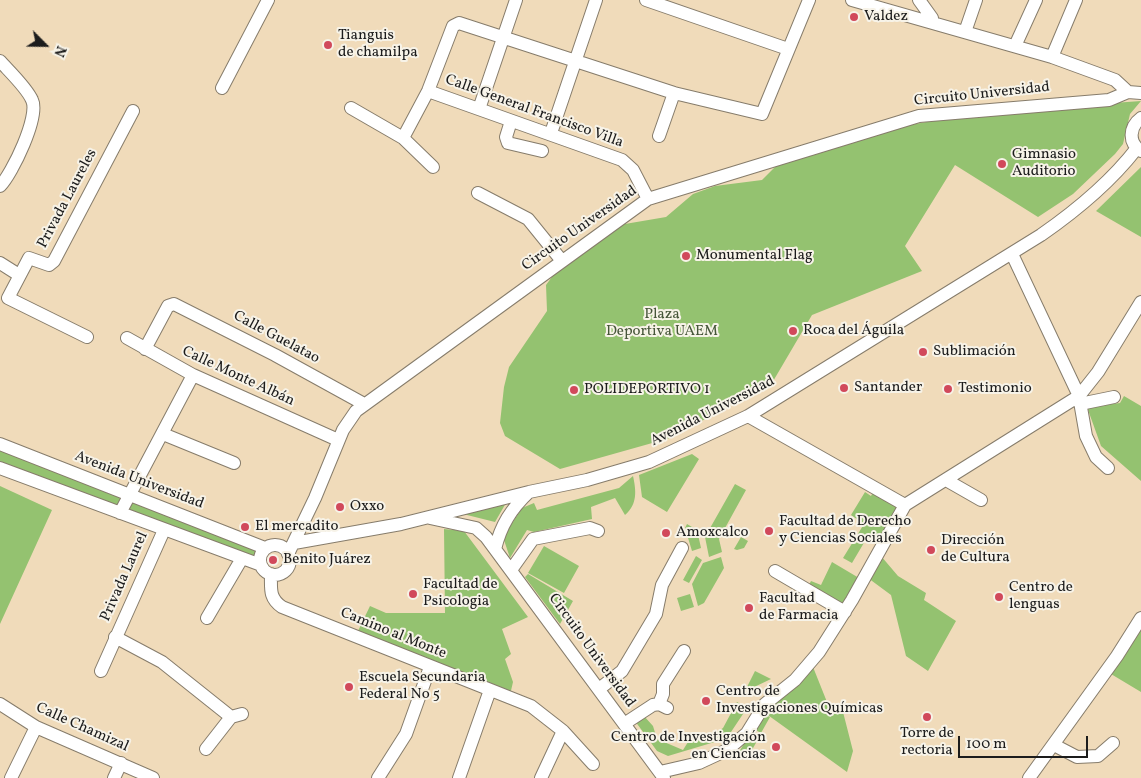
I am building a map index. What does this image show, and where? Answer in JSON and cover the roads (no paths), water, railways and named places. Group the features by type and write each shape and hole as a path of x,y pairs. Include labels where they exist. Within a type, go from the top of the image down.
{"street":[{"path":"222,88 268,0"},
{"path":"479,109 516,0"},
{"path":"551,133 596,0"},
{"path":"646,0 788,49"},
{"path":"403,138 428,91 453,26 456,23 674,93 762,114 809,0"},
{"path":"852,0 1052,57 1114,80 1128,92 1141,93"},
{"path":"919,0 932,18"},
{"path":"964,32 976,0"},
{"path":"1015,46 1036,0"},
{"path":"1052,57 1076,0"},
{"path":"0,61 33,100 33,110 29,128 12,169 0,186"},
{"name":"Calle General Francisco Villa","path":"428,91 511,121 551,133 629,164 648,199"},
{"name":"Circuito Universidad","path":"291,548 338,440 349,419 364,404 648,199 919,116 1110,100 1128,92"},
{"path":"658,136 674,93"},
{"path":"351,108 403,138 432,167"},
{"name":"Privada Laureles","path":"19,275 29,258 46,265 54,261 133,111"},
{"path":"1139,150 1133,143 1132,131 1141,118"},
{"path":"511,121 506,137 508,143 542,151"},
{"name":"Avenida Universidad","path":"291,548 587,480 649,462 748,416 1012,254 1081,206 1139,150"},
{"path":"478,193 528,219 562,261"},
{"path":"1012,254 1079,400 1086,436 1096,457 1108,468"},
{"path":"0,263 19,275 8,298 87,337"},
{"name":"Circuito Universidad","path":"429,517 440,522 456,523 476,528 495,549 662,775 727,750 738,742 747,733 765,704 795,680 819,652 845,612 905,505 1079,400 1141,302"},
{"name":"Calle Guelatao","path":"145,349 170,303 275,355 364,404"},
{"name":"Calle Monte Albán","path":"127,338 193,375 338,440"},
{"path":"120,513 193,375"},
{"path":"1079,400 1114,397"},
{"path":"748,416 905,505"},
{"path":"163,434 234,463"},
{"name":"Avenida Universidad","path":"0,444 266,548"},
{"path":"0,468 261,566 271,574 284,571 289,563 291,548 278,545 266,548 260,556 261,566"},
{"path":"946,480 981,500"},
{"path":"495,549 500,529 513,508 529,492"},
{"path":"511,570 533,539 590,528 598,531"},
{"name":"Privada Laurel","path":"101,671 164,530"},
{"path":"599,689 622,672 656,614 662,585 682,548"},
{"path":"207,618 241,560"},
{"path":"775,571 845,612"},
{"name":"Camino al Monte","path":"271,574 271,593 274,602 282,607 532,706 563,730 593,764"},
{"path":"1029,778 1117,656 1141,618"},
{"name":"Privada Laurel","path":"115,637 162,662 237,715 206,749"},
{"path":"624,724 653,705 663,706 663,684 684,651"},
{"path":"378,778 406,734 430,667"},
{"path":"459,778 490,690"},
{"name":"Calle Chamizal","path":"0,704 36,727 153,778"},
{"path":"11,778 36,727"},
{"path":"541,778 563,730"},
{"path":"1054,745 1077,757 1098,756 1113,743"},
{"path":"114,778 121,763"}],"place":[{"name":"Valdez","path":"854,17"},
{"name":"Tianguis de chamilpa","path":"328,45"},
{"name":"Gimnasio Auditorio","path":"1002,164"},
{"name":"Monumental Flag","path":"686,256"},
{"name":"Roca del Águila","path":"793,331"},
{"name":"Sublimación","path":"923,352"},
{"name":"Santander","path":"844,388"},
{"name":"Testimonio","path":"948,389"},
{"name":"POLIDEPORTIVO 1","path":"574,390"},
{"name":"Oxxo","path":"340,507"},
{"name":"El mercadito","path":"245,527"},
{"name":"Facultad de Derecho y Ciencias Sociales","path":"769,531"},
{"name":"Amoxcalco","path":"666,533"},
{"name":"Dirección de Cultura","path":"931,550"},
{"name":"Benito Juárez","path":"273,560"},
{"name":"Facultad de Psicologia","path":"413,594"},
{"name":"Centro de lenguas","path":"999,597"},
{"name":"Facultad de Farmacia","path":"749,608"},
{"name":"Escuela Secundaria Federal No 5","path":"349,687"},
{"name":"Centro de Investigaciones Químicas","path":"706,701"},
{"name":"Torre de rectoria","path":"927,717"},
{"name":"Centro de Investigación en Ciencias","path":"776,747"}],"park label":[{"name":"Plaza Deportiva UAEM","path":"662,324"}]}
